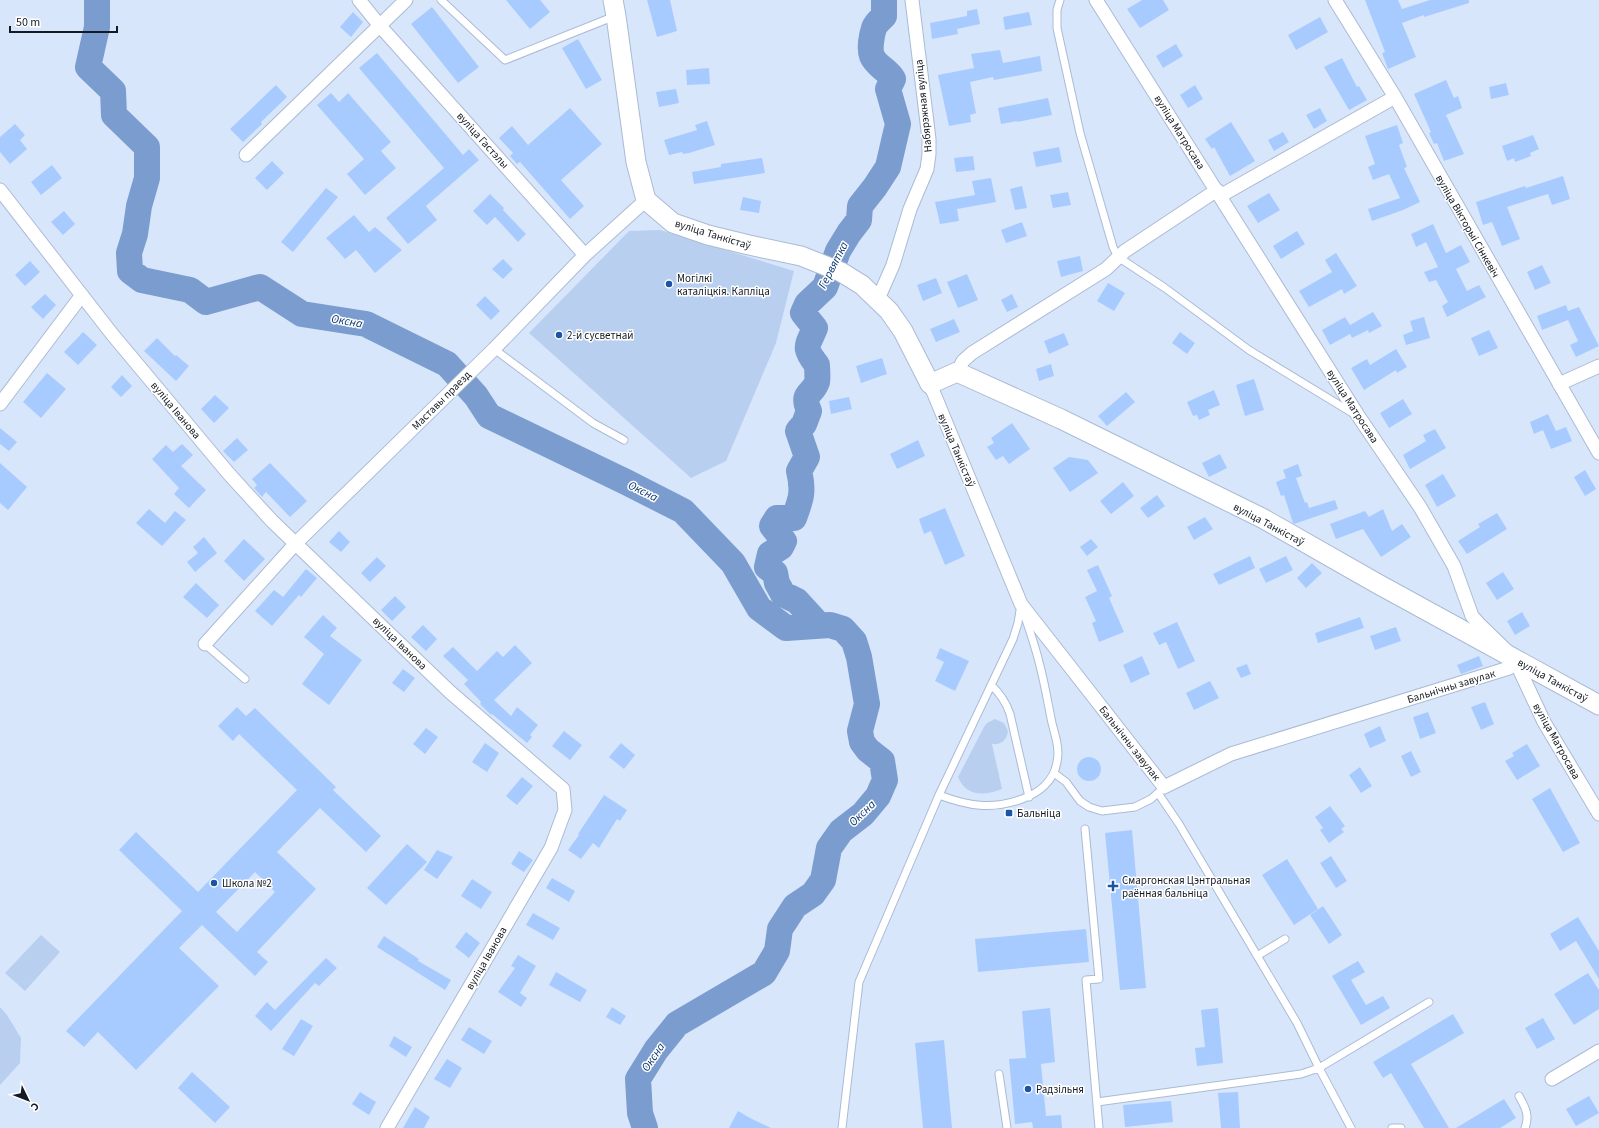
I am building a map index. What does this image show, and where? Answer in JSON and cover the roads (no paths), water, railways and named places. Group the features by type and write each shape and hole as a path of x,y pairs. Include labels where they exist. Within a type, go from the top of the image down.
{"street":[{"name":"вуліца Гастэлы","path":"359,0 380,26 585,254"},
{"path":"246,155 406,0"},
{"name":"Набярэжная вуліца","path":"878,299 893,265 910,209 927,169 929,154 929,139 912,0"},
{"name":"вуліца Матросава","path":"1096,0 1359,417 1420,507 1446,551 1461,582 1472,616 1514,658 1544,722 1599,814"},
{"name":"вуліца Вікторыі Сінкевіч","path":"1335,0 1395,97 1599,453"},
{"path":"614,8 636,162 646,200"},
{"path":"930,384 957,372 963,361 972,353 1106,269 1125,251 1218,193 1395,97"},
{"name":"вуліца Іванова","path":"0,190 112,334 230,474 272,521 450,692 563,789 566,810 551,848 387,1128"},
{"name":"вуліца Танкістаў","path":"646,200 673,223 708,235 742,244 801,256 841,272 862,285 878,299 889,311 903,331 930,384 1021,604"},
{"name":"Маставы праезд","path":"205,644 296,543 494,348 585,254 646,200"},
{"path":"0,404 82,295"},
{"path":"1559,384 1599,366"},
{"name":"вуліца Танкістаў","path":"957,372 1061,419 1262,518 1378,584 1599,705"},
{"name":"Бальнічны завулак","path":"1021,604 1161,790 1231,754 1509,668 1514,658"},
{"path":"1552,1079 1599,1051"}],"lane":[{"path":"441,0 505,60 614,8"},
{"path":"1060,0 1057,10 1057,28 1079,126 1113,247 1118,257 1165,288 1249,350 1359,417"},
{"path":"494,348 593,423 624,440"},
{"path":"842,1128 859,982 939,795 1013,639 1018,623 1021,604"},
{"path":"939,795 970,805 990,806 1011,803 1038,793 1054,773 1058,760 1057,746 1040,667 1021,604"},
{"path":"205,644 245,679"},
{"path":"991,685 1003,698 1010,714 1029,797"},
{"path":"1054,773 1066,782 1080,801 1089,807 1102,811 1135,807 1151,799 1161,790 1179,824 1297,1023 1351,1128"},
{"path":"1085,829 1099,979 1086,980 1099,1128"},
{"path":"1257,956 1285,939"},
{"path":"1097,1102 1301,1074 1319,1068 1429,1002"},
{"path":"999,1074 1007,1128"},
{"path":"1518,1096 1526,1109 1528,1118 1525,1128"},
{"path":"1392,1128 1401,1128"}],"waterway":[{"name":"Оксна","path":"97,0 97,27 88,67 113,91 114,115 147,147 147,178 139,206 135,234 129,253 130,271 142,280 190,290 206,302 260,287 302,314 366,324 447,364 476,396 489,416 683,511 733,563 759,608 786,628 830,625 843,629 854,641 859,657 867,704 860,731 862,742 868,750 882,761 885,780 878,796 863,814 841,831 829,848 823,880 813,894 795,906 780,929 777,951 764,973 677,1024 656,1050 638,1079 640,1113 645,1128"},
{"name":"Гервятка","path":"819,625 797,601 783,594 777,583 775,573 767,567 770,554 781,547 784,541 772,526 777,518 794,518 801,495 799,471 807,457 798,431 804,424 809,411 806,400 817,382 817,365 808,350 808,343 815,328 803,313 807,304 825,287 838,251 859,220 860,206 888,167 898,124 888,89 893,79 876,63 871,53 871,42 874,28 884,16 884,0"}],"place":[{"name":"Могілкі каталіцкія. Капліца","path":"669,284"},
{"name":"2-й сусветнай","path":"559,335"},
{"name":"Бальніца","path":"1009,813"},
{"name":"Школа №2","path":"214,883"},
{"name":"Смаргонская Цэнтральная раённая бальніца","path":"1113,886"},
{"name":"Радзільня","path":"1028,1089"}]}
